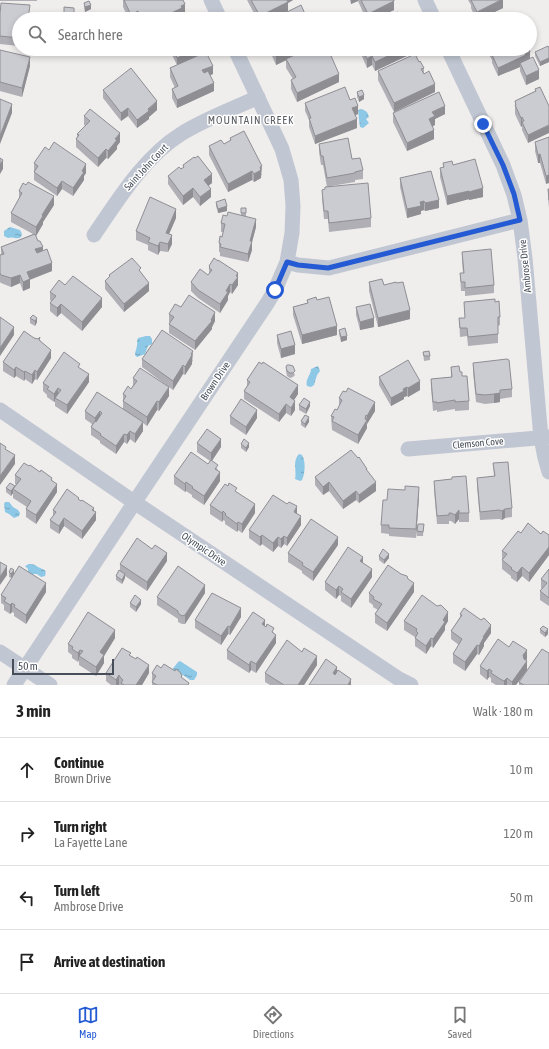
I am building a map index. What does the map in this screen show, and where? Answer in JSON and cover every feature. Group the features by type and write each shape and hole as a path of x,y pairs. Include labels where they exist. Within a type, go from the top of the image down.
{"street":[{"path":"211,0 217,12"},
{"path":"424,0 430,12"},
{"name":"Brown Drive","path":"14,685 268,302 287,262 292,233 293,206 290,180 282,149 238,56"},
{"name":"Ambrose Drive","path":"451,56 503,165 514,194 520,220 545,437 545,458 549,472"},
{"name":"Saint John Court","path":"94,236 135,177 160,150 181,134 258,97"},
{"path":"287,262 298,265 328,268 520,220"},
{"name":"Olympic Drive","path":"0,410 134,502 386,670 411,685"},
{"name":"Clemson Cove","path":"408,450 545,437"},
{"path":"0,652 50,685"}],"water":[{"path":"362,109 367,112 369,117 366,119 369,123 363,128 360,127 358,111"},
{"path":"10,227 20,230 22,234 21,237 8,238 4,236 4,231"},
{"path":"150,336 152,339 152,344 148,346 145,354 137,357 135,355 138,338"},
{"path":"318,366 320,371 314,385 311,387 307,386 311,369"},
{"path":"299,454 302,455 305,464 303,477 300,481 295,479 295,463"},
{"path":"5,502 9,502 18,510 20,513 19,516 14,518 5,512"},
{"path":"29,564 44,570 46,572 45,576 41,577 37,574 30,574 25,566"},
{"path":"180,661 197,672 194,680 190,680 183,675 178,676 172,670"}],"building":[{"path":"124,0 183,0 185,4 181,6 182,8 173,12 130,12"},
{"path":"251,0 287,0 288,2 268,12 258,12"},
{"path":"361,0 394,0 372,12 367,12"},
{"path":"471,0 501,0 477,12"},
{"path":"89,1 91,5 85,7 84,3"},
{"path":"1,3 30,5 29,12 12,12 12,37 0,36"},
{"path":"301,5 304,12 287,12"},
{"path":"64,7 74,8 74,12 64,12"},
{"path":"548,46 549,58 540,62 537,56 537,51"},
{"path":"0,50 12,53 12,56 30,57 22,88 0,82"},
{"path":"197,56 208,56 213,66 202,70 204,73 208,71 214,83 177,100 172,89 178,86 170,68"},
{"path":"293,56 331,56 339,74 297,93 291,80 296,77 286,59"},
{"path":"372,56 388,56 375,62"},
{"path":"411,56 416,56 424,68 421,69 424,74 429,71 435,84 394,103 378,71"},
{"path":"492,56 524,56 498,68"},
{"path":"533,57 539,70 526,76 520,63"},
{"path":"131,68 157,101 148,109 149,111 137,120 128,108 121,113 103,90"},
{"path":"345,87 350,100 355,98 358,106 352,108 357,119 315,136 309,118 311,118 305,103"},
{"path":"540,87 549,106 549,125 528,135 522,122 524,121 515,105 515,101 536,91 535,89"},
{"path":"362,90 364,95 359,97 357,92"},
{"path":"439,92 445,106 432,112 435,116 429,119 434,130 407,143 393,113"},
{"path":"0,99 12,104 0,136"},
{"path":"90,109 120,133 115,139 117,140 108,151 106,149 98,158 76,139 79,135 77,134 90,121 84,116"},
{"path":"244,131 262,166 260,167 261,170 254,174 252,171 228,184 209,146 221,140 224,144 231,140 230,138"},
{"path":"549,137 549,175 546,176 535,142"},
{"path":"348,138 352,159 360,158 363,170 327,178 319,144"},
{"path":"54,142 86,164 82,171 84,172 73,188 62,181 57,188 34,172 38,166 34,163 45,147 49,150"},
{"path":"198,156 212,174 204,180 211,189 200,197 193,188 183,196 168,176 179,167 181,169 184,167 183,165 194,157 195,158"},
{"path":"0,158 3,160 0,165"},
{"path":"475,159 483,188 447,196 440,168 444,167 443,163 452,161 453,165"},
{"path":"431,171 439,200 425,203 424,201 420,202 421,206 407,209 400,178"},
{"path":"28,182 54,196 36,227 11,213 22,193 19,191 23,183 26,185"},
{"path":"368,183 371,218 329,223 328,211 324,211 322,190 325,189 325,187"},
{"path":"150,197 176,209 166,233 172,235 168,244 160,242 158,246 148,242 150,238 136,231"},
{"path":"225,199 227,206 218,209 216,202"},
{"path":"241,208 246,208 246,213 241,213"},
{"path":"228,212 256,219 248,254 220,247 220,236 222,237 225,224 221,223 223,215 227,216"},
{"path":"35,234 43,247 35,249 37,253 47,249 52,263 27,272 30,279 23,282 20,275 11,278 1,275 0,255 4,254 1,247"},
{"path":"491,249 494,285 465,288 465,282 461,282 460,273 464,273 462,252"},
{"path":"132,258 141,268 139,270 149,283 124,304 105,281 110,276 109,275"},
{"path":"214,258 238,273 236,276 238,277 232,285 230,284 226,291 228,292 220,304 198,290 191,282 200,269 208,275 212,270 209,266"},
{"path":"73,276 102,298 82,322 61,304 57,308 50,303 56,296 50,292 59,280 65,285"},
{"path":"382,279 384,285 403,282 410,310 378,318 369,282"},
{"path":"189,295 215,312 211,320 212,321 195,341 169,324 174,317 169,314 175,304 181,307"},
{"path":"316,297 317,300 329,297 337,326 302,335 293,307 308,303 307,300"},
{"path":"495,299 495,302 499,301 500,317 498,317 498,334 468,337 467,328 460,328 459,318 465,318 464,302"},
{"path":"370,304 374,318 360,322 356,307"},
{"path":"33,315 37,318 35,321 30,318"},
{"path":"0,317 14,327 0,348"},
{"path":"345,328 347,336 341,337 339,330"},
{"path":"162,330 193,351 185,367 183,365 173,381 142,359"},
{"path":"24,331 34,338 38,339 40,337 39,340 51,350 37,372 35,370 32,375 16,367 14,370 3,362"},
{"path":"291,331 295,345 281,349 277,335"},
{"path":"429,351 430,356 424,356 423,352"},
{"path":"64,352 80,364 78,367 89,374 67,405 55,398 61,390 58,388 54,394 47,389 49,387 43,383"},
{"path":"408,360 420,381 408,388 403,389 404,391 391,398 379,377"},
{"path":"509,360 512,389 500,390 500,393 494,394 476,394 473,363"},
{"path":"259,362 262,364 263,362 298,385 290,397 295,401 291,408 286,404 279,414 244,391 250,382 247,380"},
{"path":"287,365 293,366 295,371 293,373 287,371"},
{"path":"459,366 462,376 467,376 469,401 455,402 455,400 437,403 433,402 431,379 452,377 451,367"},
{"path":"140,368 169,387 159,402 157,401 147,417 123,401 126,396 123,394 128,386 131,389 137,381 133,378"},
{"path":"348,388 375,402 367,416 366,415 365,419 367,420 358,435 332,421 334,417 331,416 335,409 337,410 342,400 339,398 343,391 346,392"},
{"path":"97,392 143,422 135,434 130,431 127,435 124,434 116,446 91,427 102,413 100,411 95,418 85,411"},
{"path":"304,398 310,402 306,409 299,405"},
{"path":"241,399 257,410 246,427 230,416"},
{"path":"305,415 309,417 305,424 301,421"},
{"path":"207,429 221,439 211,453 197,443"},
{"path":"244,439 249,443 246,448 241,444"},
{"path":"0,443 6,447 5,449 15,455 0,476"},
{"path":"351,450 358,458 359,457 376,482 359,495 356,491 343,501 329,482 323,487 315,477"},
{"path":"191,452 208,464 211,460 218,465 215,469 220,472 204,496 186,482 185,484 174,476"},
{"path":"508,462 512,508 502,511 480,512 477,478 495,476 493,463"},
{"path":"24,463 40,472 41,470 52,478 51,480 57,484 36,515 26,509 31,501 13,489 21,479 15,475"},
{"path":"466,476 469,513 459,513 459,510 455,515 449,513 449,515 437,516 434,481"},
{"path":"10,483 15,486 11,491 6,488"},
{"path":"229,483 237,488 235,491 255,504 242,524 238,522 237,524 225,515 226,514 223,511 222,513 210,505 225,484 228,486"},
{"path":"405,486 419,487 416,529 389,528 389,525 381,525 383,500 387,500 388,489 405,490"},
{"path":"67,489 79,498 78,499 94,508 92,510 96,512 82,531 64,518 59,526 50,520 56,512 53,510"},
{"path":"273,495 287,504 289,502 297,506 294,512 301,516 287,538 284,536 281,539 278,537 273,543 262,535 260,537 249,530"},
{"path":"311,519 338,537 313,572 288,553"},
{"path":"528,523 541,534 543,531 549,535 549,547 529,573 522,567 517,573 502,560 507,554 502,551 518,531 521,533"},
{"path":"418,524 424,524 423,532 417,531"},
{"path":"137,538 152,549 155,545 167,553 147,582 120,564"},
{"path":"348,547 363,557 360,561 372,569 351,599 341,592 343,589 339,586 336,590 325,582"},
{"path":"383,549 389,554 384,560 379,556"},
{"path":"0,562 7,566 0,577"},
{"path":"388,565 401,574 407,576 408,579 414,583 387,623 375,614 382,604 373,599 374,597 369,593"},
{"path":"19,566 46,583 26,615 14,607 15,605 12,603 10,605 4,601 6,598 1,595"},
{"path":"178,566 205,585 185,615 182,616 178,613 178,611 157,597"},
{"path":"11,568 14,570 11,574 9,572"},
{"path":"549,569 549,598 540,591 547,583 541,579"},
{"path":"119,570 125,574 122,580 116,576"},
{"path":"212,593 241,608 230,627 228,626 221,636 195,620"},
{"path":"135,595 141,600 136,607 130,603"},
{"path":"422,595 437,606 441,605 448,612 443,620 445,622 426,646 415,638 418,633 416,631 417,629 404,621"},
{"path":"464,608 481,620 484,618 491,625 479,646 477,645 465,662 453,654 462,639 451,631 462,615 460,614"},
{"path":"88,612 115,630 100,652 104,655 96,667 79,656 83,651 80,650 78,653 68,644"},
{"path":"253,612 265,620 262,624 266,627 267,624 274,628 272,632 276,635 256,664 251,661 249,665 227,650"},
{"path":"543,626 548,629 545,633 540,629"},
{"path":"498,639 509,647 513,641 527,650 523,655 524,659 527,661 512,682 507,678 504,681 500,679 491,673 492,671 489,669 487,671 480,666"},
{"path":"287,640 302,652 304,648 317,656 298,685 284,685 265,673"},
{"path":"122,648 131,653 129,655 136,659 137,657 149,665 136,685 124,685 121,683 123,680 119,675 116,680 106,673"},
{"path":"542,649 549,653 549,685 524,685 519,682"},
{"path":"326,659 337,667 333,673 335,675 338,670 351,679 348,685 309,685"},
{"path":"164,664 175,671 176,669 180,672 181,677 189,683 188,685 157,685 152,682 156,676 152,673 157,665 161,668"}],"district":[{"name":"MOUNTAIN CREEK","path":"251,120"}],"route":[{"path":"275,290 287,262 298,265 328,268 346,265 520,220 514,194 503,165 483,124"}]}
